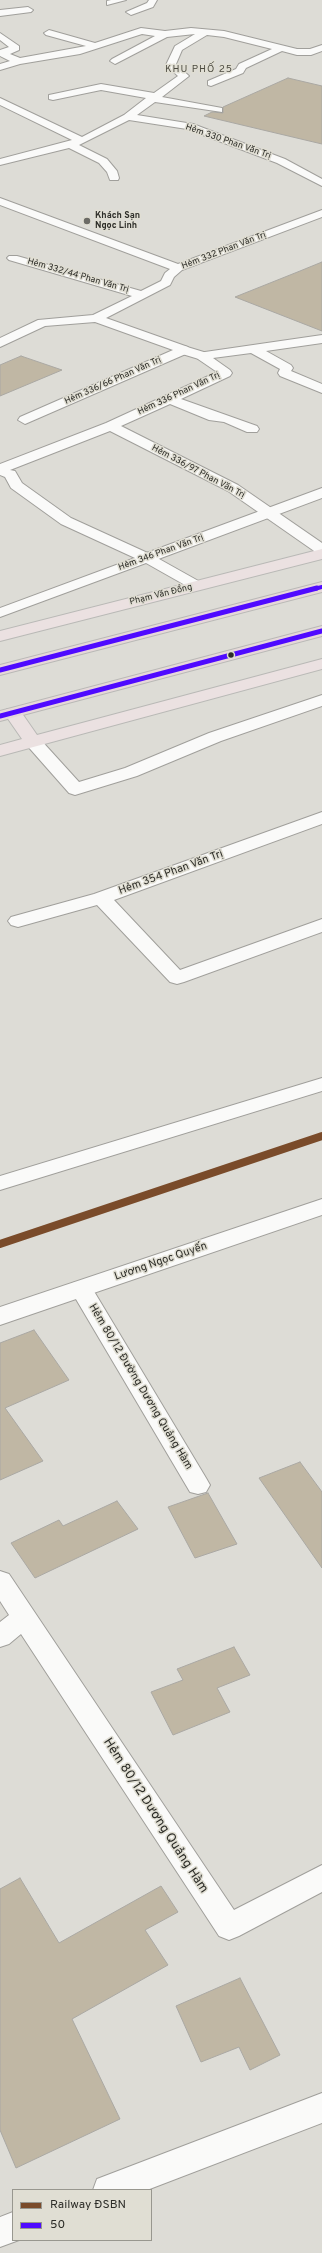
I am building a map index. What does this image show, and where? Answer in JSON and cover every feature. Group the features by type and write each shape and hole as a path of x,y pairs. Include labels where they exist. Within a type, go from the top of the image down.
{"highway":[{"path":"0,670 322,587"},
{"path":"6,715 322,631"}],"main road":[{"name":"Phạm Văn Đồng","path":"0,636 322,554"},
{"path":"0,751 322,664"},
{"path":"6,715 33,742"}],"street":[{"path":"184,350 202,356"},
{"name":"Hẻm 346 Phan Văn Trị","path":"147,558 322,493"},
{"path":"33,742 75,789 131,772 215,737 322,700"},
{"name":"Hẻm 354 Phan Văn Trị","path":"18,921 101,898 322,818"},
{"path":"101,898 177,978 322,924"},
{"name":"Lương Ngọc Quyến","path":"0,1316 322,1207"}],"lane":[{"path":"110,3 122,0"},
{"path":"132,12 150,5 153,0"},
{"path":"0,13 28,10"},
{"path":"0,67 19,62 77,52 141,31 165,34 191,31 224,34 280,49 304,53 322,48"},
{"path":"0,162 82,141 128,117 153,97 184,76 171,65 178,48 205,32"},
{"path":"49,33 96,46"},
{"path":"115,61 165,34"},
{"path":"0,36 16,48 1,53"},
{"path":"211,83 240,71 242,66 280,49"},
{"path":"1,53 19,62"},
{"path":"53,98 101,87 143,92 153,97 218,110"},
{"path":"0,101 82,141"},
{"path":"13,121 32,116"},
{"name":"Hẻm 330 Phan Văn Trị","path":"128,117 189,126 281,160 322,182"},
{"path":"70,144 103,161 112,171 114,178"},
{"path":"0,201 178,268"},
{"path":"8,215 23,210"},
{"name":"Hẻm 332 Phan Văn Trị","path":"0,343 42,323 96,318 166,284 169,275 178,268 322,213"},
{"name":"Hẻm 332/44 Phan Văn Trị","path":"13,258 143,295"},
{"path":"96,318 184,350"},
{"name":"Hẻm 336 Phan Văn Trị","path":"202,356 322,339"},
{"path":"253,349 287,368 284,372 322,390"},
{"name":"Hẻm 336/66 Phan Văn Trị","path":"25,420 184,350"},
{"name":"Hẻm 336 Phan Văn Trị","path":"0,470 111,426 226,373 202,356"},
{"path":"170,399 214,417 226,418 252,429"},
{"name":"Hẻm 336/97 Phan Văn Trị","path":"111,426 233,488 270,512 322,550"},
{"path":"0,470 10,474 16,485 66,521 147,558 196,586"},
{"name":"Hẻm 346 Phan Văn Trị","path":"0,613 147,558"},
{"path":"0,1183 322,1084"},
{"name":"Hẻm 80/12 Đường Dương Quảng Hàm","path":"81,1289 198,1485"},
{"name":"Hẻm 80/12 Dương Quảng Hàm","path":"0,1581 229,1927 322,1878"},
{"path":"0,1637 24,1617"},
{"path":"111,2189 322,2108"},
{"path":"0,2232 12,2227"}],"building":[{"path":"288,78 322,86 322,144 204,116 212,112 223,113 223,107"},
{"path":"322,262 322,331 235,297 300,271"},
{"path":"21,356 62,370 0,396 0,365"},
{"path":"34,1330 69,1380 5,1408 43,1461 0,1480 0,1343"},
{"path":"300,1462 322,1492 322,1568 259,1478"},
{"path":"208,1493 237,1544 195,1558 168,1507"},
{"path":"117,1501 138,1529 35,1578 11,1543 59,1520 63,1526"},
{"path":"234,1647 250,1675 217,1688 230,1712 173,1735 151,1692 183,1680 177,1669"},
{"path":"20,1878 59,1943 161,1886 178,1912 145,1930 168,1965 72,2019 120,2119 16,2168 0,2130 0,1889"},
{"path":"240,1978 280,2055 250,2070 239,2047 201,2062 176,2006"}],"rail line":[{"name":"ĐSBN","path":"0,1244 322,1136"}],"transit line":[{"name":"50","path":"0,670 322,587"},
{"name":"50","path":"0,716 322,631"}],"place":[{"name":"Khách Sạn Ngọc Linh","path":"87,221"}],"district":[{"name":"KHU PHỐ 25","path":"199,70"}]}
